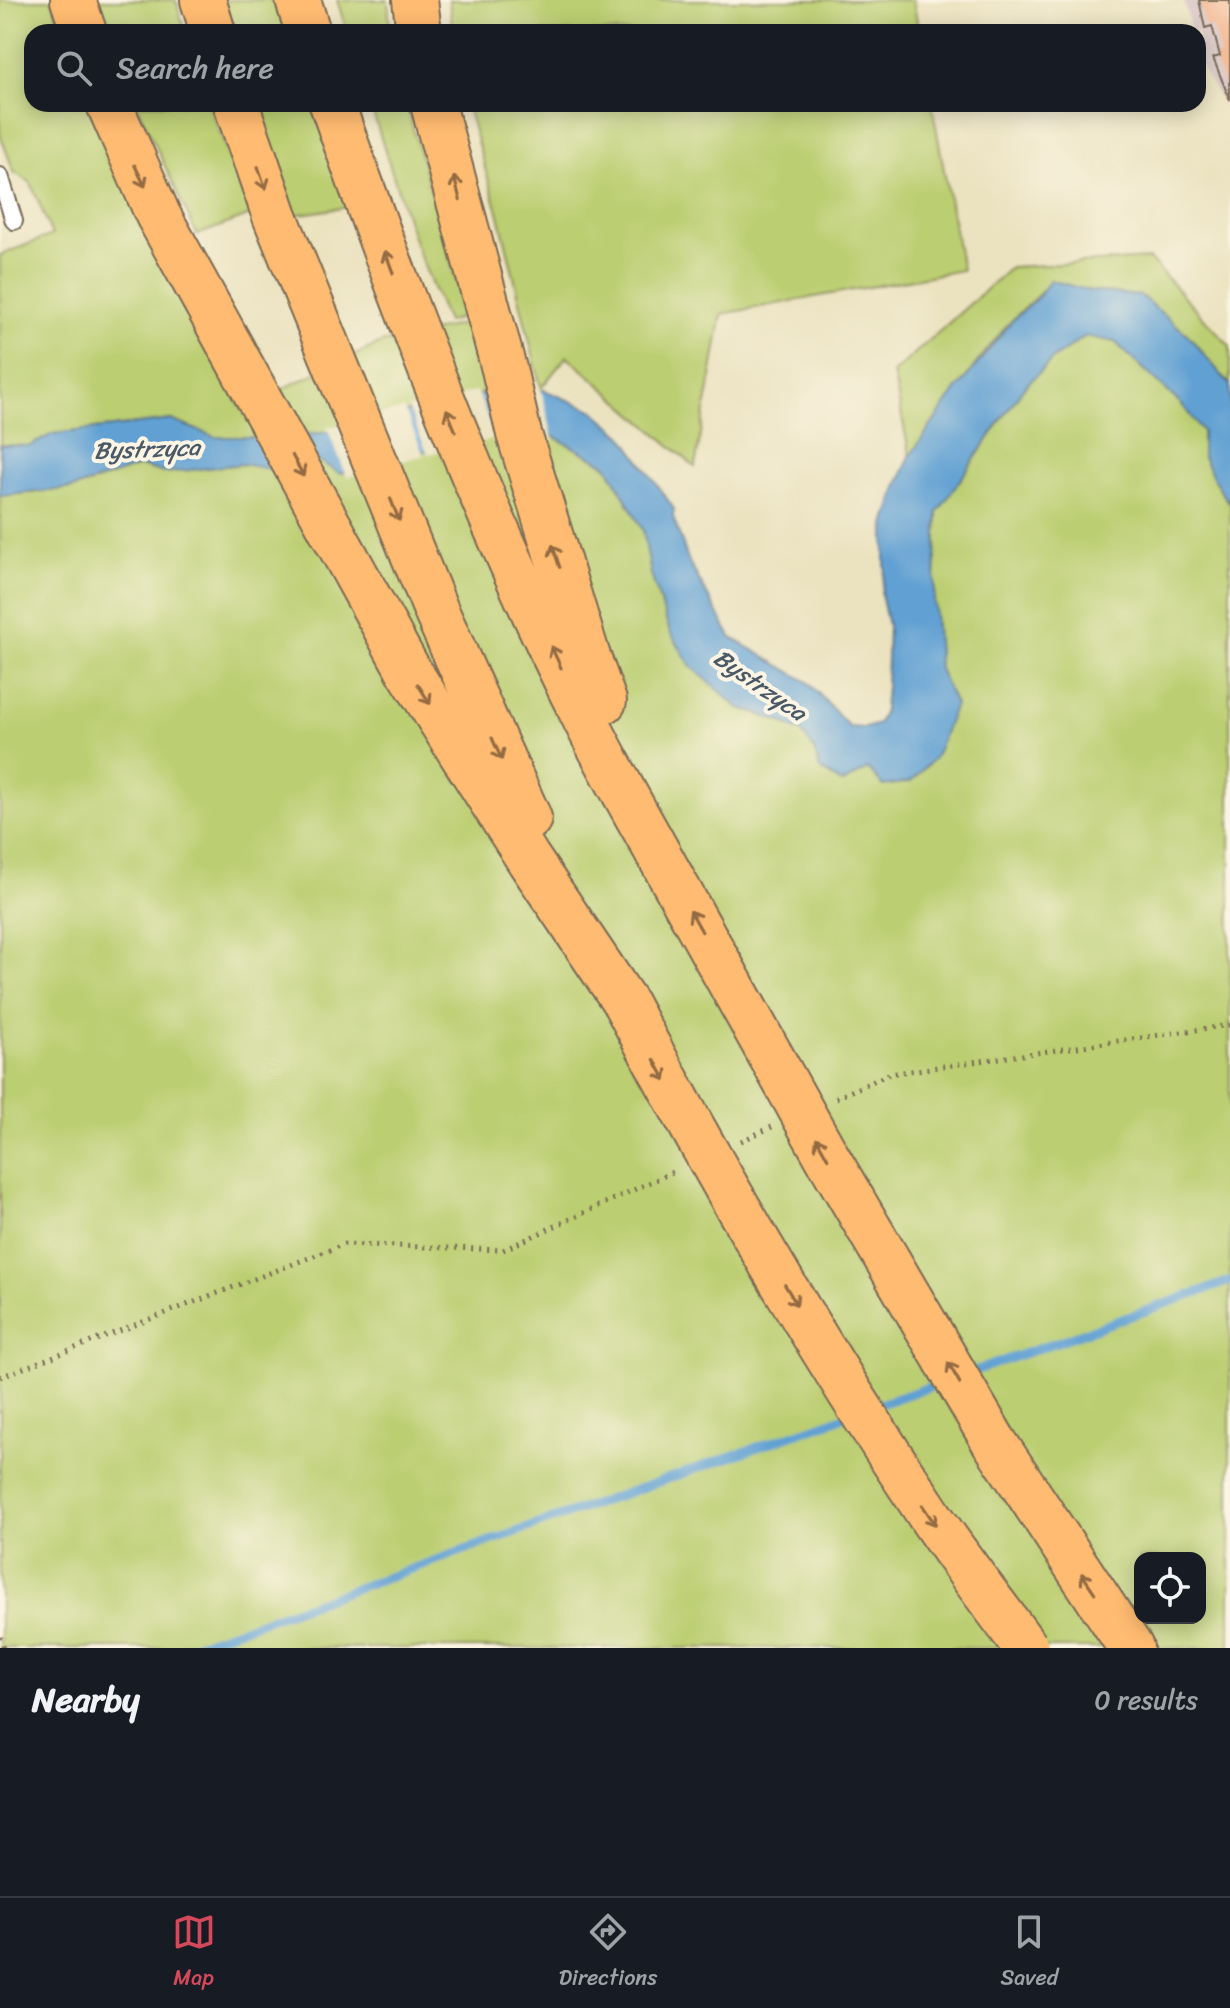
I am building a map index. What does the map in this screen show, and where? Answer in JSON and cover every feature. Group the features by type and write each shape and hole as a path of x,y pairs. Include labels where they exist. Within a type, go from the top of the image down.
{"highway":[{"path":"73,0 81,24"},
{"path":"203,0 210,24"},
{"path":"298,0 306,24"},
{"path":"415,0 418,24"},
{"path":"113,112 158,215 409,671 529,860 624,1001"},
{"path":"239,112 275,216 437,613 518,795 675,1098 742,1215 931,1518 1026,1648"},
{"path":"335,112 416,335 524,590 586,722 826,1155 993,1440 1131,1648"},
{"path":"435,112 519,434 583,643 670,875"}],"lane":[{"path":"0,176 14,221"}],"path":[{"path":"832,1100 889,1074 1230,1025"},
{"path":"732,1145 775,1126"},
{"path":"0,1377 345,1244 503,1250 689,1165"},
{"path":"0,1637 4,1648"}],"shaded area":[{"path":"1184,0 1230,0 1230,115 1206,75 1206,24 1189,24"}],"green space":[{"path":"0,0 52,0 60,24 24,24 24,112 91,112 241,408 381,343 467,323 517,388 459,398 338,431 286,437 215,437 171,420 53,434 30,446 0,445 0,255 52,235 31,183 14,172 0,134"},
{"path":"96,0 176,0 183,24 105,24"},
{"path":"223,0 279,0 287,24 230,24"},
{"path":"337,0 388,0 390,24 344,24"},
{"path":"449,0 913,0 918,24 452,24"},
{"path":"140,112 212,112 251,215 197,235"},
{"path":"259,112 317,112 349,207 294,215"},
{"path":"373,112 408,112 466,316 447,322 416,246"},
{"path":"468,112 933,112 962,270 722,314 695,467 567,356 541,388 499,215"},
{"path":"1149,259 1230,346 1230,385 1187,334 1141,296 1091,291 1050,281 984,353 910,456 893,373 1011,267"},
{"path":"1086,336 1115,342 1183,406 1202,431 1202,455 1230,503 1230,1648 0,1648 0,496 75,488 140,466 164,473 243,464 281,471 310,456 420,452 506,432 539,429 607,465 643,530 651,574 670,632 738,707 801,732 814,749 820,769 842,783 868,769 955,705 939,669 934,602 938,512 1024,387 1053,359"}],"water":[{"name":"Bystrzyca","path":"1050,280 1091,291 1141,296 1187,334 1230,385 1230,503 1202,455 1202,431 1183,406 1115,342 1085,336 1053,359 1024,387 938,512 934,602 939,669 955,705 935,757 911,782 883,786 868,769 842,783 820,769 814,749 801,732 738,707 691,666 670,632 651,574 643,530 607,465 540,429 506,432 340,474 310,456 281,471 243,464 164,473 140,466 75,488 0,496 0,445 30,446 53,434 171,420 215,437 286,437 338,431 459,398 525,387 544,390 593,410 623,436 674,509 673,517 689,562 731,637 808,682 849,727 865,728 878,724 884,710 888,626 881,594 885,570 885,525 898,484 910,456 954,393 1012,321 1040,295"}],"pier":[{"path":"525,383 540,385 554,442 539,433"},
{"path":"477,391 496,439 428,454 408,408"},
{"path":"404,409 424,455 347,477 327,428"}],"building":[{"path":"1199,0 1230,0 1230,100 1213,58 1220,56 1212,26 1206,28"}],"waterway":[{"path":"969,1373 1230,1281"},
{"path":"871,1407 944,1382"},
{"path":"186,1648 849,1415"}]}
